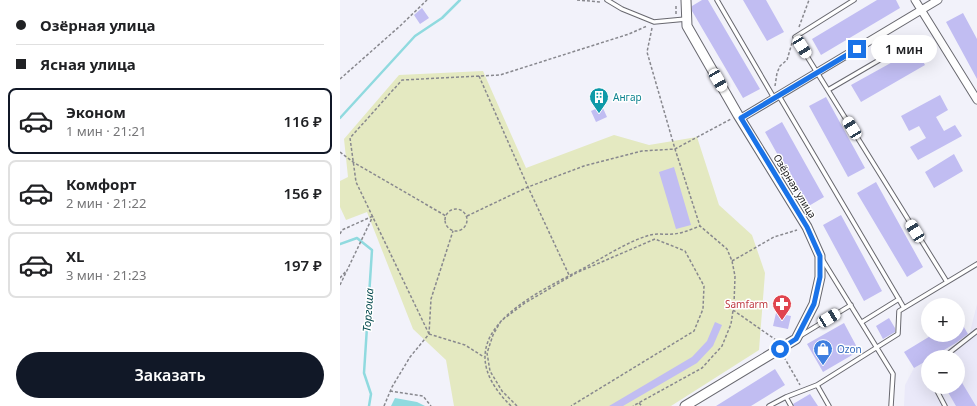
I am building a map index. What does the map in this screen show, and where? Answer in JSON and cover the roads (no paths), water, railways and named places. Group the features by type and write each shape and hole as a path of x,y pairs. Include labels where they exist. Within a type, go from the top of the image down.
{"street":[{"name":"Озёрная улица","path":"686,0 687,26 737,118 807,227 820,256 820,277 814,304 796,339"},
{"path":"915,0 977,100"},
{"path":"737,118 818,72 938,0"},
{"path":"685,406 796,339"}],"lane":[{"path":"716,0 904,308"},
{"path":"854,0 795,37 947,282"},
{"path":"609,1 622,9 654,22 687,19"},
{"path":"828,90 912,41"},
{"path":"820,256 893,374 891,406"},
{"path":"769,406 786,397 817,385 898,334 899,311 977,264"},
{"path":"862,322 899,299"},
{"path":"796,339 851,305"},
{"path":"953,350 977,331"},
{"path":"817,385 829,406"},
{"path":"939,394 945,406"},
{"path":"786,397 791,406"}],"water":[{"path":"395,398 417,402 425,406 391,406"}],"waterway":[{"name":"Торгоша","path":"340,118 415,36 442,18 460,0"},
{"name":"Торгоша","path":"340,244 357,238 372,250 364,373 371,394 369,406"}],"place":[{"name":"Ангар","path":"599,114"},
{"name":"Samfarm","path":"782,321"},
{"name":"Ozon","path":"823,366"}]}
